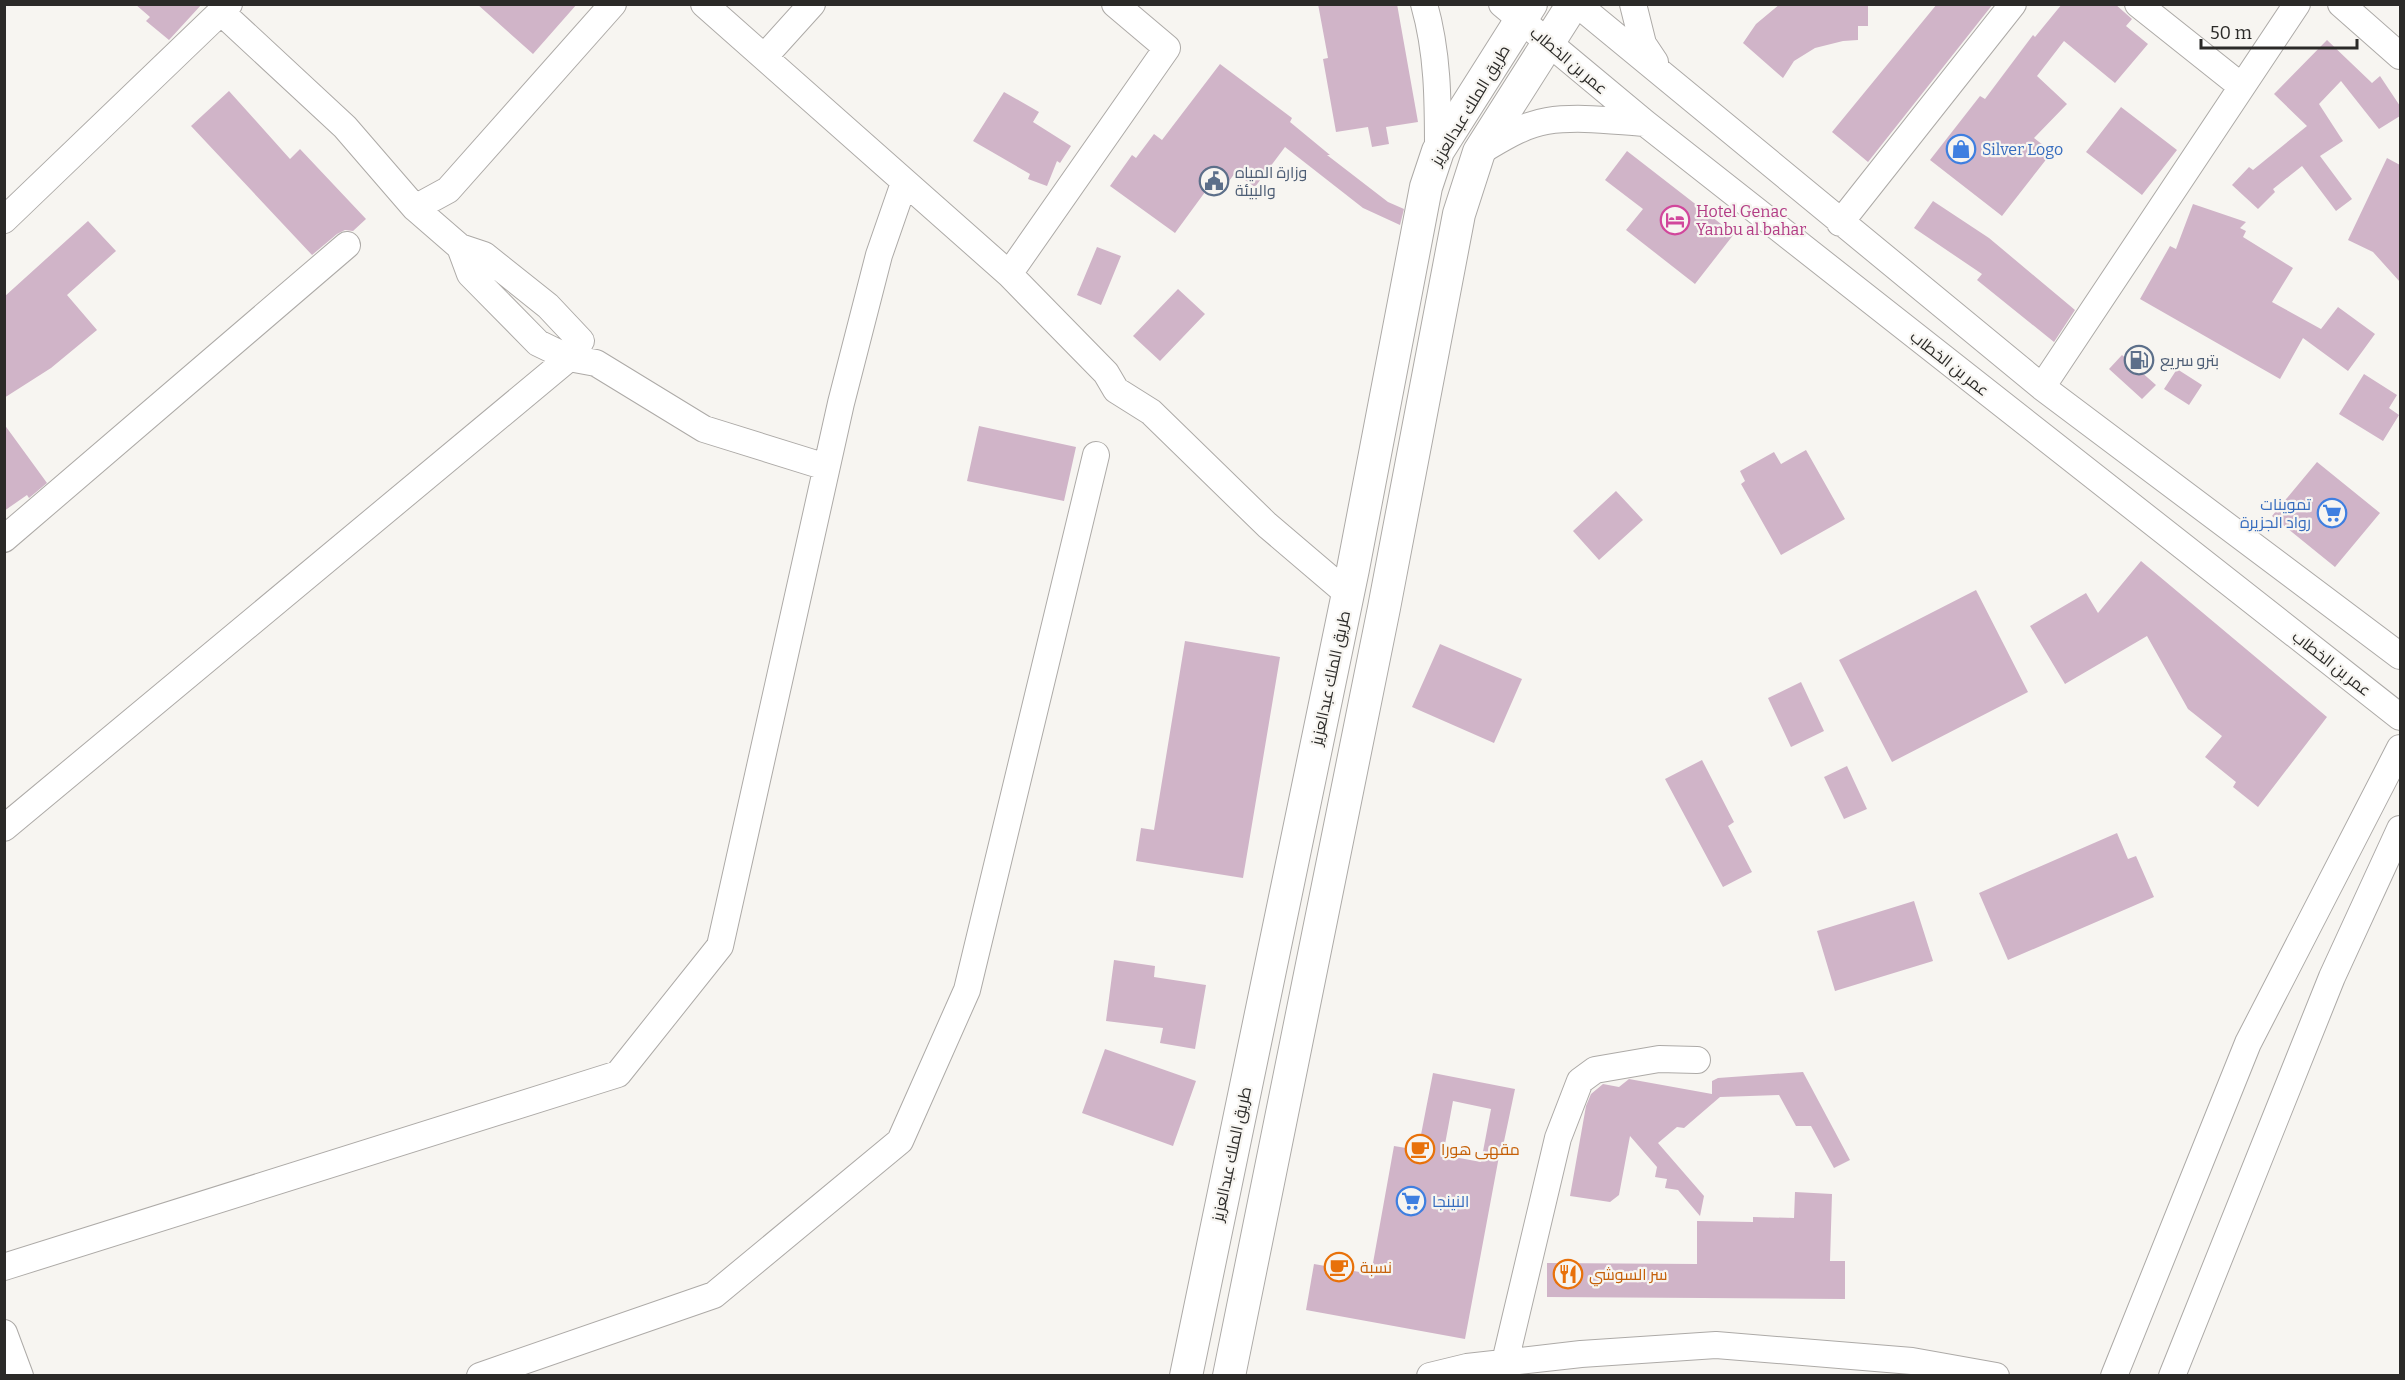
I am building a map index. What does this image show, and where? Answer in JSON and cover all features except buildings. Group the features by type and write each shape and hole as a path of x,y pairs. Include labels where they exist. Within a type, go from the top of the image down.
{"main road":[{"name":"طريق الملك عبدالعزيز","path":"1233,1368 1459,214 1479,152 1575,4"},
{"name":"طريق الملك عبدالعزيز","path":"1186,1376 1348,594 1426,187 1438,151 1518,10"}],"street":[{"path":"415,208 448,190 613,4"},
{"path":"704,4 1009,274 1106,373 1116,390 1151,412 1267,525 1348,594"},
{"path":"765,56 812,4"},
{"path":"1009,274 1167,48 1115,4"},
{"path":"1424,4 1434,45 1438,151"},
{"path":"1575,4 2042,387 2400,656"},
{"path":"1633,4 1643,44 1668,80"},
{"path":"1840,223 2013,4"},
{"path":"2138,4 2241,86"},
{"path":"2042,387 2297,4"},
{"path":"2341,4 2400,56"},
{"path":"4,220 225,8 345,127 415,208 460,247 470,274 538,343 569,358 596,363 704,429 826,467"},
{"name":"عمر بن الخطاب","path":"1518,10 1548,43 1645,123 2400,717"},
{"path":"1479,152 1515,131 1545,121 1583,119 1645,123"},
{"path":"4,1267 618,1074 720,946 826,467 879,255 904,183"},
{"path":"4,539 347,245"},
{"path":"4,828 569,358"},
{"path":"480,1376 714,1295 900,1141 967,990 1096,455"},
{"path":"2114,1376 2248,1043 2400,748"},
{"path":"2172,1376 2332,977 2400,829"},
{"path":"1505,1362 1558,1138 1580,1081 1595,1070 1659,1059 1697,1060"},
{"path":"4,1333 20,1376"},
{"path":"1430,1376 1505,1362 1716,1345 1912,1361 1996,1376"}],"place":[{"name":"Silver Logo","path":"1961,149"},
{"name":"وزارة المياه والبيئة","path":"1214,181"},
{"name":"Hotel Genac Yanbu al bahar","path":"1675,220"},
{"name":"بترو سريع","path":"2139,360"},
{"name":"تموينات رواد الجزيرة","path":"2332,513"},
{"name":"مقهى هورا","path":"1420,1149"},
{"name":"النينجا","path":"1411,1201"},
{"name":"نسبة","path":"1339,1267"},
{"name":"سر السوشي","path":"1568,1274"}]}
